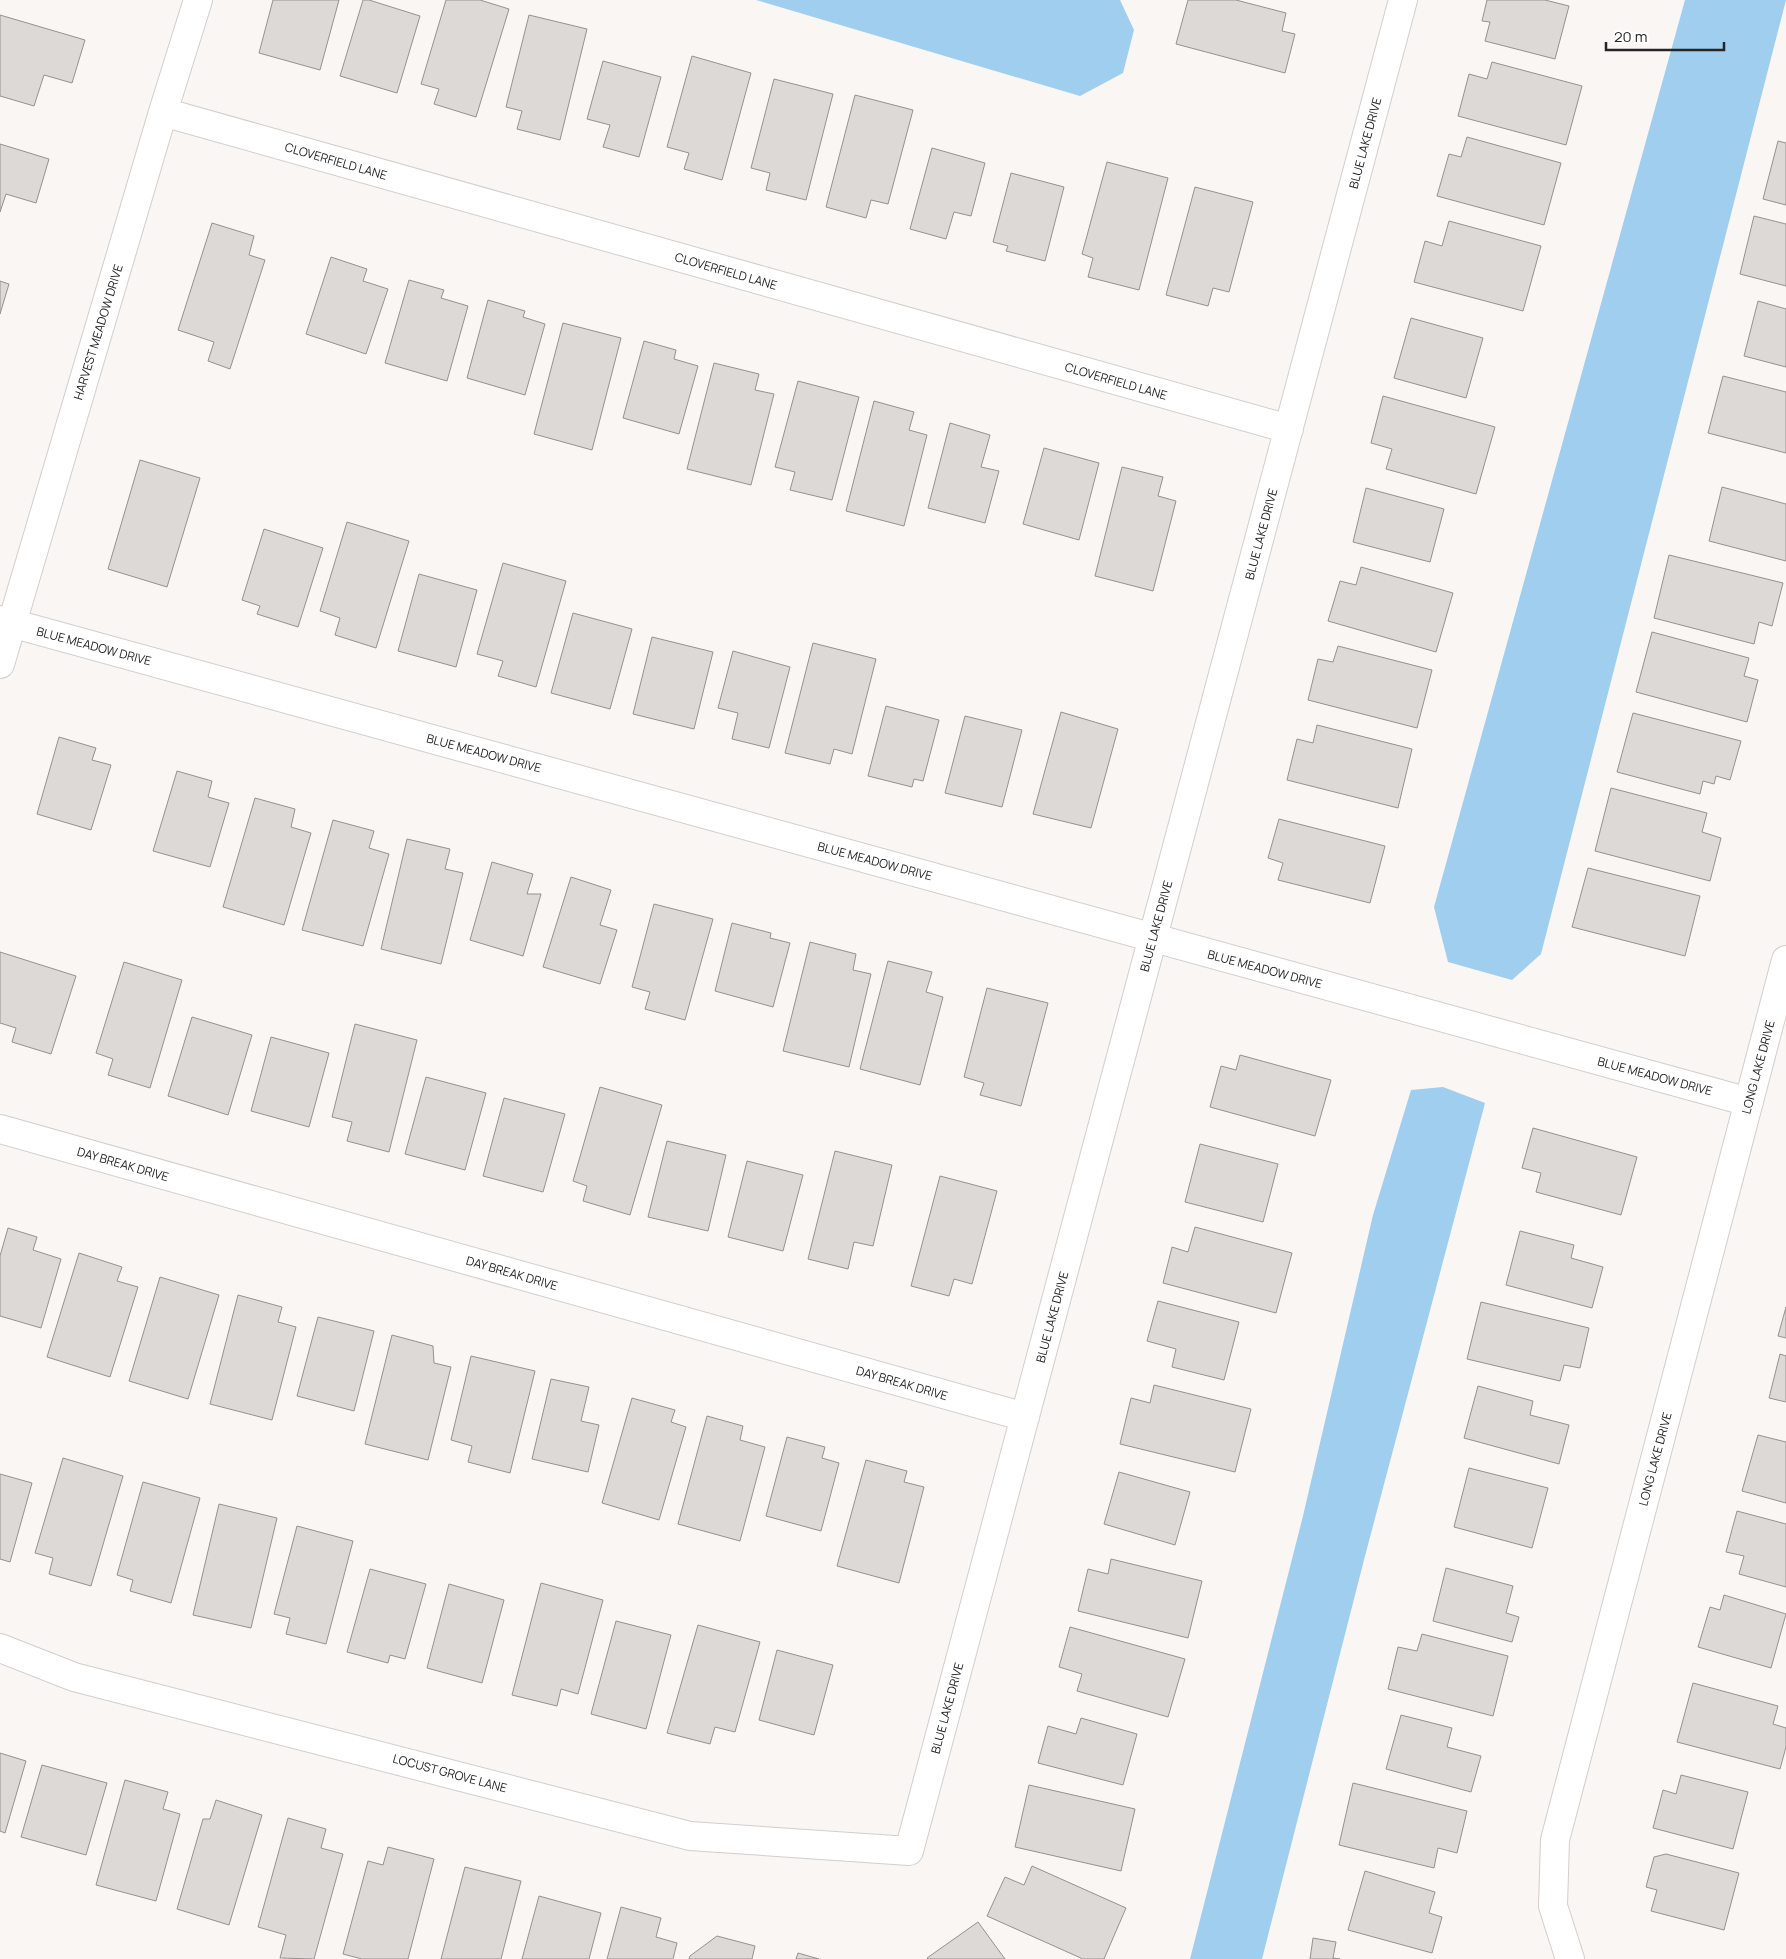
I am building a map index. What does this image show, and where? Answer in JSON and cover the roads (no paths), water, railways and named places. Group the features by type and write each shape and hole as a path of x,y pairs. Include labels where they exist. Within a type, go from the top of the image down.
{"street":[{"name":"HARVEST MEADOW DRIVE","path":"0,664 6,622 198,0"},
{"name":"BLUE LAKE DRIVE","path":"909,1852 1403,0"},
{"name":"CLOVERFIELD LANE","path":"163,112 1289,429"},
{"name":"BLUE MEADOW DRIVE","path":"6,622 1749,1102"},
{"name":"LONG LAKE DRIVE","path":"1570,1959 1553,1906 1555,1840 1786,960"},
{"name":"DAY BREAK DRIVE","path":"0,1129 1025,1417"},
{"name":"LOCUST GROVE LANE","path":"0,1648 74,1677 690,1836 909,1852"}],"water":[{"path":"756,0 1120,0 1134,30 1123,73 1080,96"},
{"path":"1685,0 1786,0 1541,954 1512,980 1448,962 1434,907"},
{"path":"1443,1087 1485,1103 1365,1556 1262,1959 1190,1959 1303,1516 1373,1215 1411,1090"}]}
